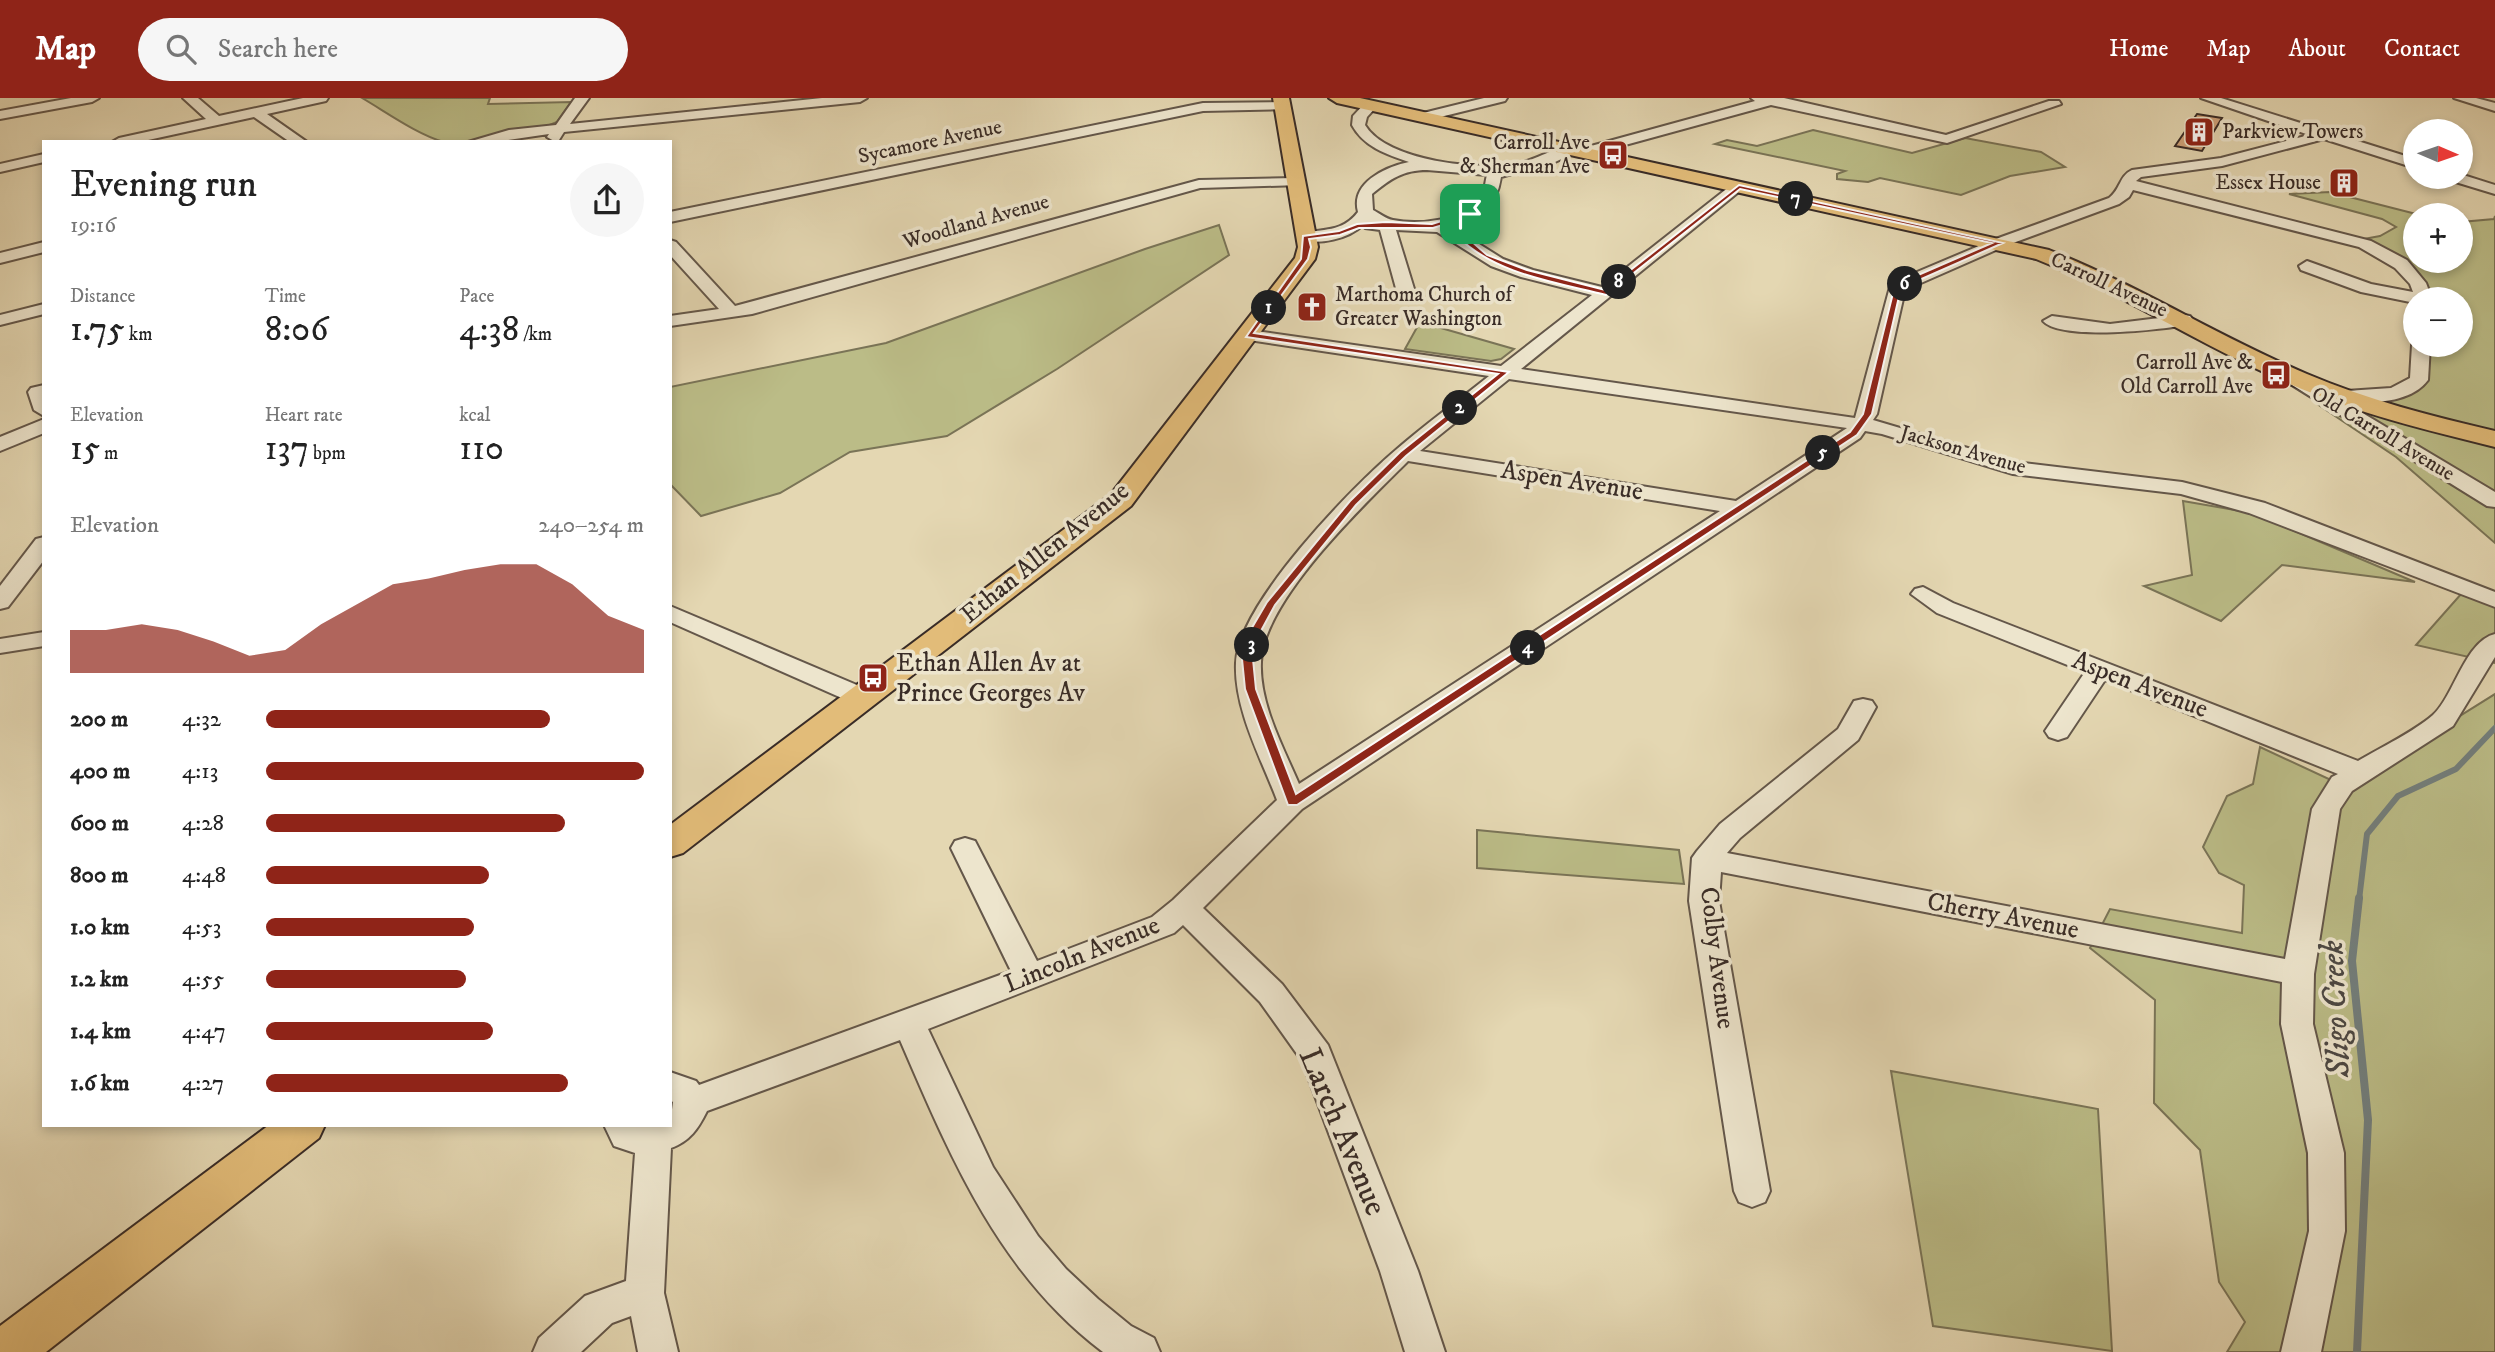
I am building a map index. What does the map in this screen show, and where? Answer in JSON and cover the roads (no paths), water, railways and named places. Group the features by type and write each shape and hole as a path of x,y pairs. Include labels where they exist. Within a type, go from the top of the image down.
{"main road":[{"name":"Carroll Avenue","path":"1337,98 1999,243 2081,269 2272,367 2346,397 2409,419 2495,439"},
{"name":"Ethan Allen Avenue","path":"672,842 1121,500 1305,259 1308,247 1282,102"},
{"path":"6,1352 300,1127"}],"street":[{"path":"0,116 92,98"},
{"path":"190,98 217,121"},
{"path":"129,140 321,98"},
{"path":"552,140 582,98"},
{"path":"484,140 561,128 860,98"},
{"path":"1190,98 1203,107"},
{"path":"1424,117 1500,98"},
{"path":"2208,98 2403,160"},
{"path":"2461,98 2495,107"},
{"path":"1371,105 1361,112 1358,118 1361,130 1368,139 1385,149 1437,165 1475,170 1509,168 1555,159 1771,99 1947,139 2054,104"},
{"name":"Sycamore Avenue","path":"672,217 1203,107 1282,102"},
{"path":"256,112 297,140"},
{"name":"Lincoln Avenue","path":"680,1094 909,1023 1163,925 1293,802 1853,434 1867,414 1898,287 1999,243 2114,201 2124,194 2131,176 2147,170 2222,162 2324,135"},
{"path":"1385,149 1393,162 1387,174"},
{"path":"0,168 42,158"},
{"path":"1362,219 1365,192 1387,174 1399,169 1437,165"},
{"path":"1459,235 1462,224 1470,214 1491,195 1494,174 1509,168"},
{"path":"1475,170 1486,175 1491,183"},
{"name":"Woodland Avenue","path":"672,320 731,312 1199,184 1295,181"},
{"path":"2473,183 2495,190"},
{"path":"2128,184 2365,244 2401,264 2419,287"},
{"path":"1293,802 1250,689 1248,659 1255,631 1270,604 1353,503 1403,454 1739,187"},
{"path":"1433,226 1470,214"},
{"path":"1306,237 1333,235 1362,219 1390,224 1433,226 1459,235 1485,256 1524,271 1606,293"},
{"path":"1390,224 1406,292"},
{"path":"672,247 731,312"},
{"path":"0,258 42,248"},
{"path":"2307,266 2367,288 2403,295"},
{"path":"0,320 42,310"},
{"path":"2052,321 2110,329 2184,320"},
{"name":"Jackson Avenue","path":"1249,335 1885,428 2013,468 2182,488 2257,508 2495,600"},
{"path":"2346,397 2394,394 2412,387 2419,380 2420,357"},
{"name":"Old Carroll Avenue","path":"2272,367 2495,501"},
{"path":"0,445 42,426"},
{"name":"Aspen Avenue","path":"1403,454 1740,509"},
{"path":"0,603 42,547"},
{"name":"Aspen Avenue","path":"1923,594 1945,608 2359,772"},
{"path":"672,614 862,697"},
{"path":"0,646 42,639"},
{"path":"2301,1352 2327,1231 2326,1153 2297,1024 2298,974 2326,809 2342,784 2444,720 2477,664 2495,641"},
{"path":"2058,731 2100,669"},
{"name":"Colby Avenue","path":"1752,1191 1704,901 1707,858 1730,831 1849,734 1863,707"},
{"path":"965,848 1030,976"},
{"name":"Cherry Avenue","path":"1707,858 1739,867 2232,959 2298,974"},
{"name":"Larch Avenue","path":"1184,908 1270,993 1316,1055 1399,1271 1425,1352"},
{"path":"909,1023 974,1170 1005,1223 1059,1290 1119,1342 1140,1352"},
{"path":"622,1127 626,1135 635,1139 654,1140 666,1136 681,1125 687,1116 680,1094"},
{"path":"654,1140 645,1293 658,1352"},
{"path":"553,1352 599,1309 645,1293"}],"waterway":[{"name":"Sligo Creek","path":"2359,900 2367,834 2398,796 2456,769 2495,728"},
{"name":"Sligo Creek","path":"2357,1352 2368,1120 2352,961 2359,898"}],"place":[{"name":"Parkview Towers","path":"2199,132"},
{"name":"Carroll Ave & Sherman Ave","path":"1613,155"},
{"name":"Essex House","path":"2344,183"},
{"name":"Marthoma Church of Greater Washington","path":"1312,307"},
{"name":"Carroll Ave & Old Carroll Ave","path":"2276,375"},
{"name":"Ethan Allen Av at Prince Georges Av","path":"873,678"}]}
